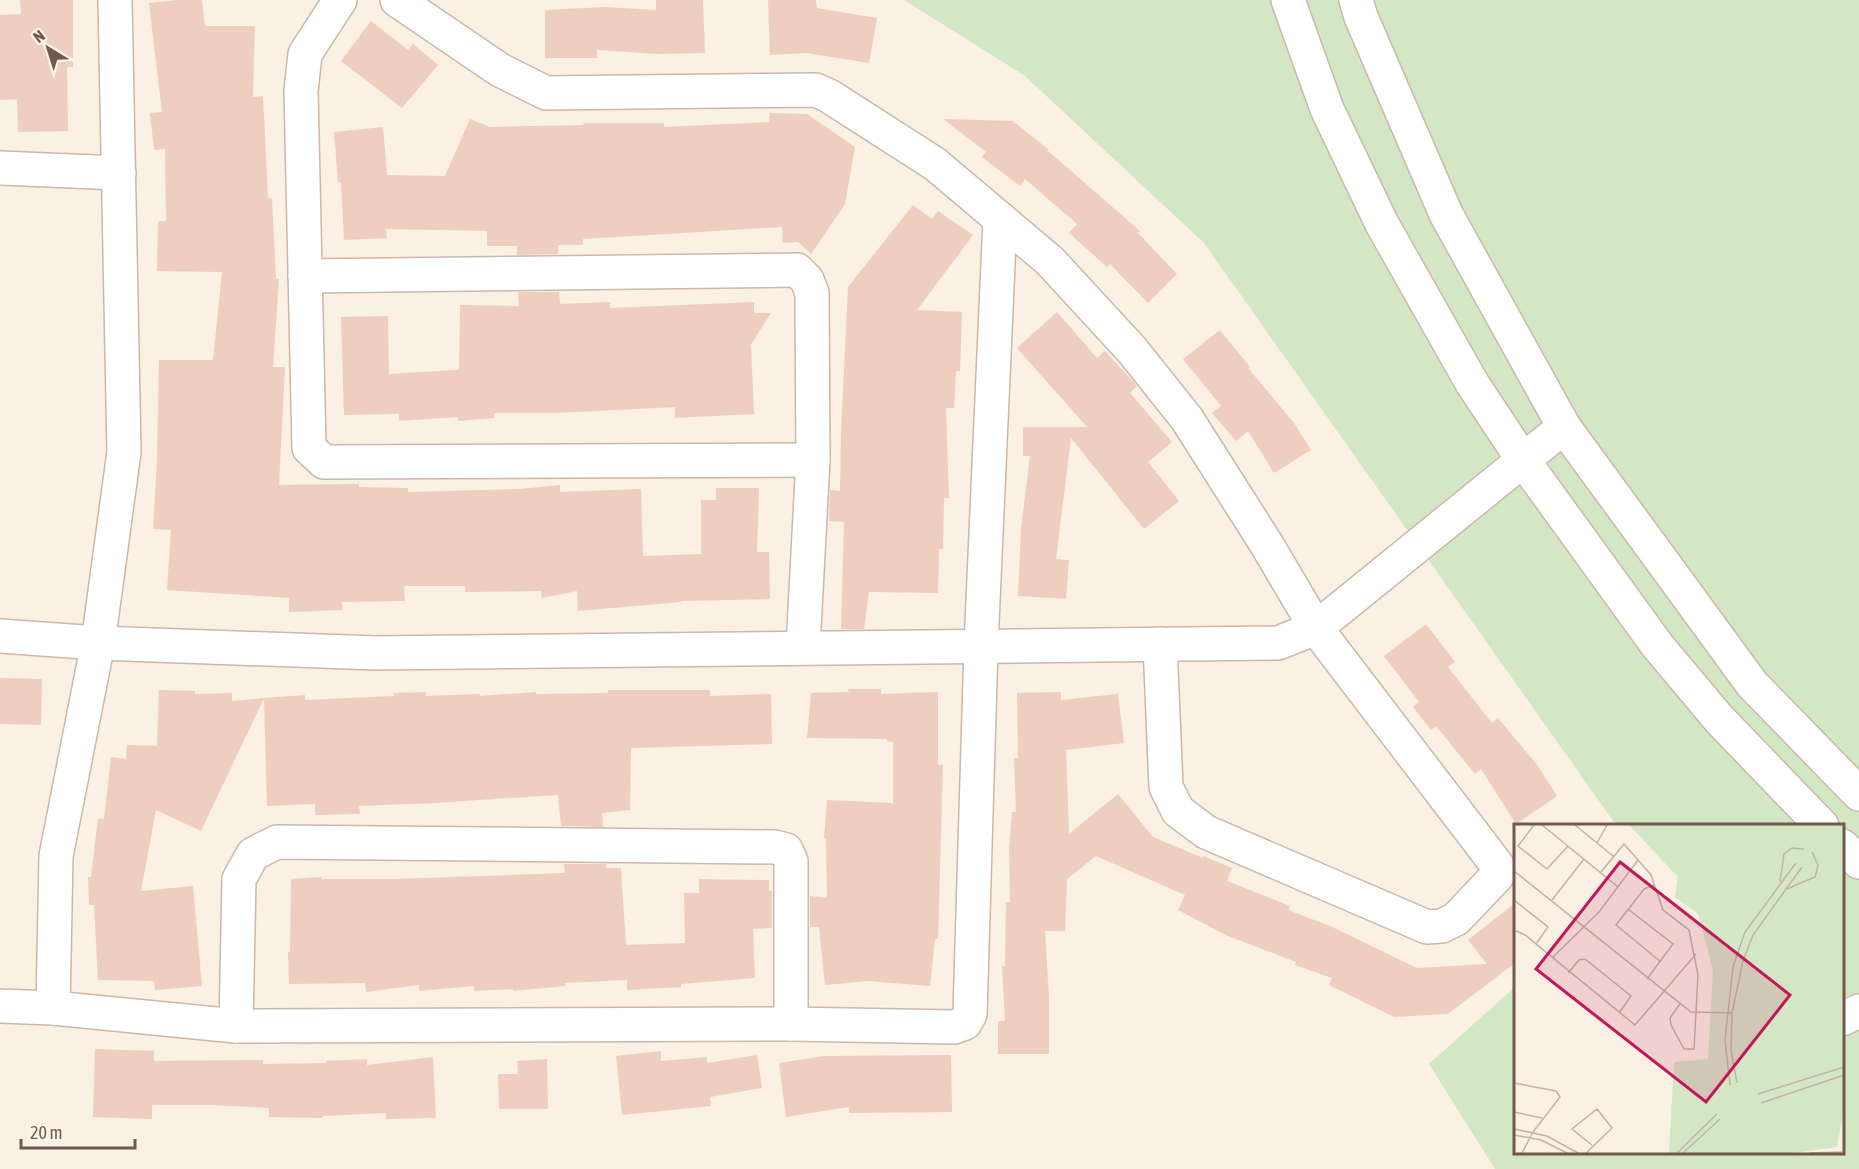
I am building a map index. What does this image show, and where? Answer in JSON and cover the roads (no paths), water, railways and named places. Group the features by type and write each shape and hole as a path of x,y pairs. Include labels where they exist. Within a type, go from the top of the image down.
{"street":[{"path":"53,1008 56,856 98,643 124,452 115,0"},
{"path":"340,0 305,54 302,91 309,448 324,462 813,460"},
{"path":"397,0 500,70 546,93 816,90 829,96 935,165 1050,261 1132,350 1187,419 1268,545 1316,628 1497,865 1499,871 1497,876 1456,919 1442,926 1427,927 1206,832 1178,811 1166,787 1160,644"},
{"path":"1288,0 1328,109 1382,224 1472,383 1523,460 1657,645 1719,719 1821,824"},
{"path":"1356,0 1446,214 1564,427 1752,684 1859,794"},
{"path":"0,168 119,173"},
{"path":"0,1006 53,1008 236,1026 791,1024 954,1027 965,1023 970,1014 981,646 1000,219"},
{"path":"305,276 797,270 807,280 812,293 813,460 803,647"},
{"path":"0,636 98,643 376,653 1278,643 1316,628 1564,427"},
{"path":"236,1026 239,879 253,854 277,842 775,847 786,850 791,861 791,1024"},
{"path":"1844,848 1859,862"},
{"path":"1844,1018 1859,1011"}]}
